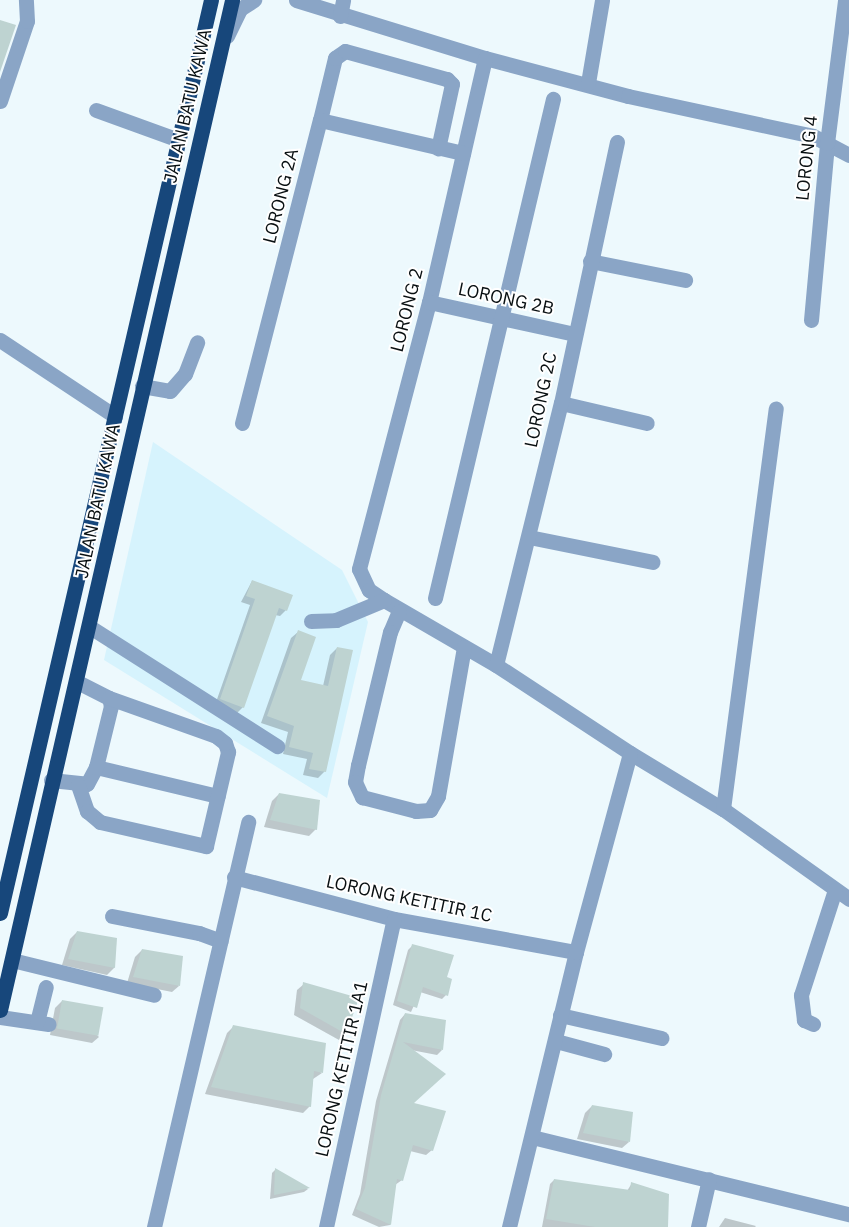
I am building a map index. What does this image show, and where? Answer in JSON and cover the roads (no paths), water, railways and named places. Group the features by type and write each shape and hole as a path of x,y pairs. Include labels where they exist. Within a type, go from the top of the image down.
{"highway":[{"name":"JALAN BATU KAWA","path":"0,913 211,0"},
{"name":"JALAN BATU KAWA","path":"0,1010 51,780 90,627 142,386 232,0"}],"street":[{"path":"0,101 27,21 26,0"},
{"path":"220,49 240,8 254,0"},
{"path":"296,0 340,16 485,58 588,83 628,96 812,136 849,154"},
{"path":"340,16 343,0"},
{"path":"588,83 602,0"},
{"name":"LORONG 4","path":"811,320 827,143 845,0"},
{"name":"LORONG 2A","path":"242,423 335,58 345,51 447,79 452,84 438,149"},
{"name":"LORONG 2","path":"384,600 369,590 359,569 429,302 485,58"},
{"path":"435,598 553,99"},
{"path":"96,110 179,140"},
{"path":"320,120 438,149 463,153"},
{"name":"LORONG 2C","path":"496,665 561,403 574,334 617,142"},
{"path":"590,261 685,280"},
{"name":"LORONG 2B","path":"429,302 574,334"},
{"path":"0,340 115,416"},
{"path":"142,386 170,391 185,374 197,342"},
{"path":"561,403 647,423"},
{"path":"723,809 776,408"},
{"path":"529,537 653,562"},
{"path":"311,621 336,620 384,600 399,611 496,665 630,753 723,809 835,890 849,898"},
{"path":"399,611 390,632 358,765 355,782 362,797 416,811 430,810 438,796 464,647"},
{"path":"90,627 277,746"},
{"path":"76,681 110,698 216,736 225,743 228,752 206,846 100,822 87,811 78,785"},
{"path":"51,780 78,785 87,784 96,767 111,706 110,698"},
{"path":"509,1227 556,1041 560,1015 576,952 630,753"},
{"path":"96,767 218,796"},
{"path":"154,1227 248,822"},
{"name":"LORONG KETITIR 1C","path":"234,877 394,919 576,952"},
{"path":"812,1024 804,1020 801,995 835,890"},
{"path":"112,916 198,933 221,941"},
{"name":"LORONG KETITIR 1A1","path":"326,1227 394,919"},
{"path":"12,960 154,995"},
{"path":"0,1017 42,1023 46,987"},
{"path":"560,1015 661,1038"},
{"path":"556,1041 604,1054"},
{"path":"532,1137 849,1214"},
{"path":"698,1227 709,1180"}]}
